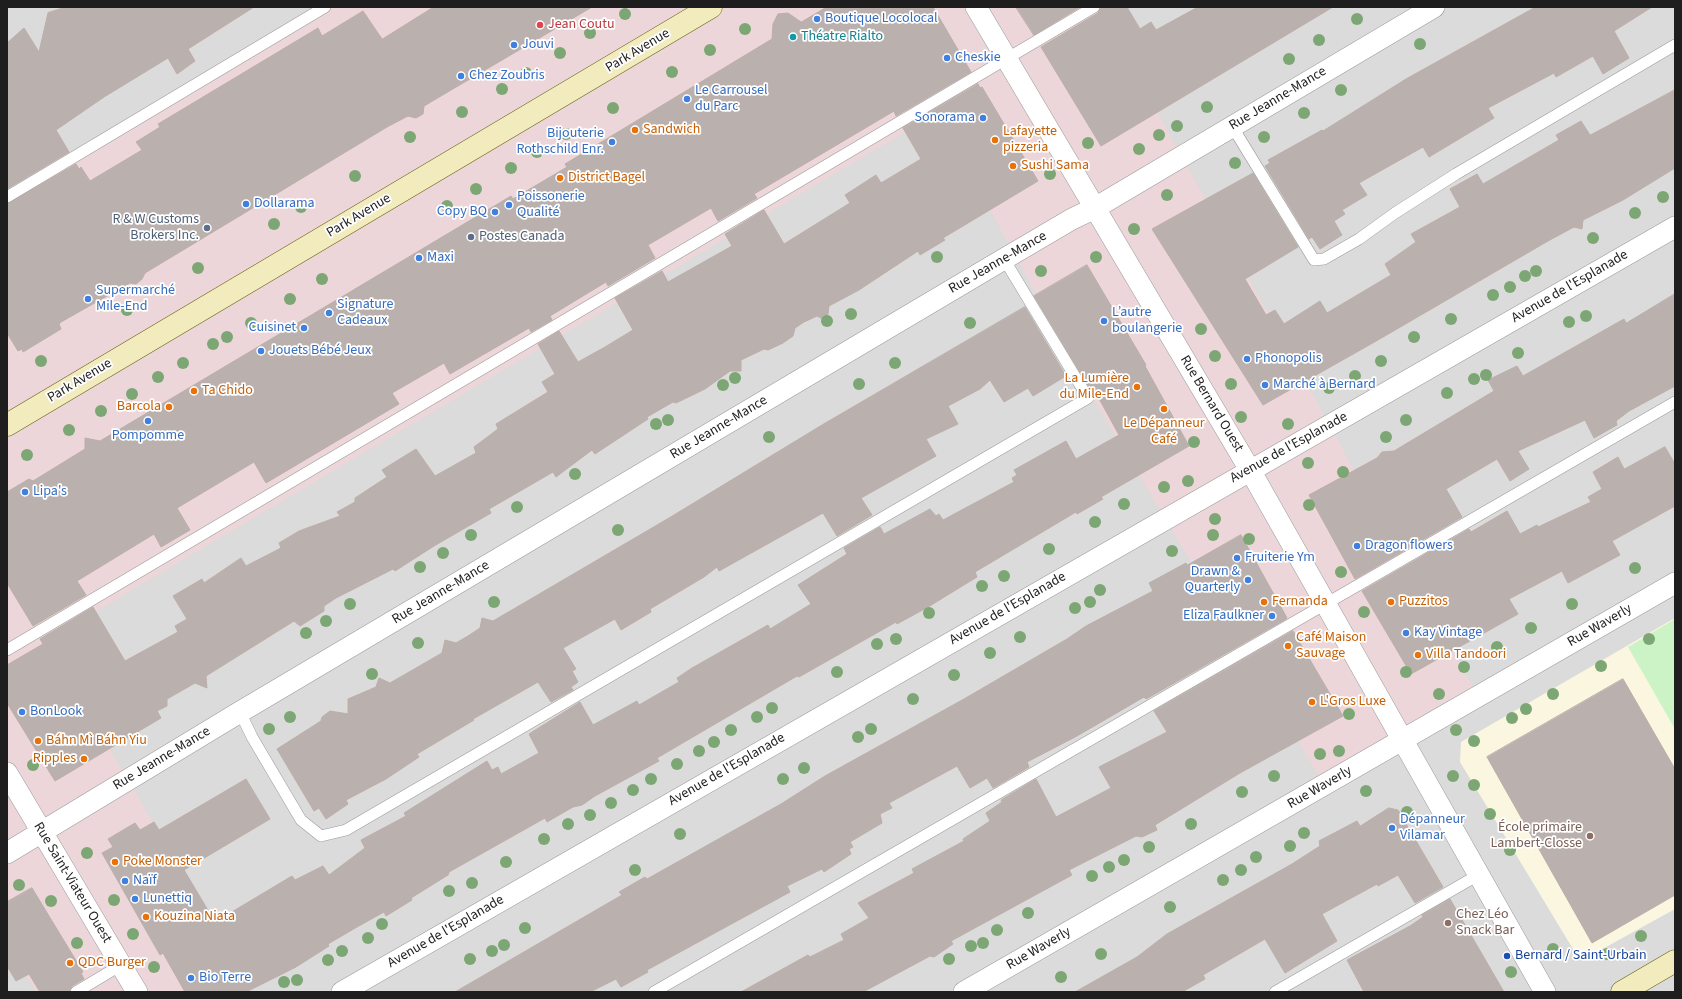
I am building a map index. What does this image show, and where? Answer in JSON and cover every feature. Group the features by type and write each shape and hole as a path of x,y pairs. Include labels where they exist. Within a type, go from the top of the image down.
{"main road":[{"name":"Park Avenue","path":"7,425 711,7"},
{"path":"1622,992 1675,961"}],"street":[{"name":"Rue Bernard Ouest","path":"976,7 1250,470 1480,874 1545,992"},
{"name":"Rue Jeanne-Mance","path":"7,853 240,712 1004,259 1072,219 1095,208 1434,7"},
{"name":"Avenue de l'Esplanade","path":"342,992 1675,227"},
{"name":"Rue Waverly","path":"964,992 1404,740 1675,582"},
{"name":"Rue Saint-Viateur Ouest","path":"7,773 138,992"}],"lane":[{"path":"7,197 324,7"},
{"path":"7,650 1094,7"},
{"path":"1232,126 1314,260 1324,259 1359,239 1395,213 1456,174 1675,45"},
{"path":"240,712 252,738 302,820 321,836 346,830 1088,398 1004,259"},
{"path":"654,992 1675,402"},
{"path":"1275,992 1480,874"},
{"path":"76,992 121,965"}],"shaded area":[{"path":"7,7 325,7 7,197"},
{"path":"325,7 1100,7 1479,698 1327,790 1093,398 937,113 46,641 253,992 36,992 7,944 7,197"},
{"path":"1088,7 1675,7 1675,992 7,992 7,657"},
{"name":"École primaire Lambert-Closse","path":"1675,618 1675,909 1588,957 1576,954 1460,762 1461,742"}],"green space":[{"path":"1675,619 1675,729 1628,647"}],"building":[{"path":"66,7 254,7 188,49 195,61 177,74 168,58 104,97 56,130 69,152 7,189 7,43 24,28 39,52 48,13"},
{"path":"434,7 592,7 424,106 423,114 416,118 408,116 387,127 145,273 142,279 136,284 130,283 61,322 59,324 61,329 23,352 22,349 18,351 7,333 7,204 76,164 79,169 81,167 90,181 142,150 136,142 160,127 158,124 318,28 322,36 363,11 382,39"},
{"path":"827,7 933,7 971,72 896,116 894,111 754,194 757,198 718,221 711,208 648,245 655,258 608,286 606,282 550,316 552,320 531,332 529,328 450,374 444,363 392,393 399,404 266,483 254,462 177,508 190,530 161,547 154,534 77,581 86,595 33,626 7,583 7,492 29,479 33,481 85,449 85,438 100,441 511,196 513,199 567,167 565,164 772,39 773,24 778,14 788,13 801,22"},
{"path":"1016,7 1080,7 1034,35"},
{"path":"1101,7 1127,7 1140,29 1151,22 1156,30 1198,7 1333,7 1101,146 1041,47 1098,13"},
{"path":"1536,7 1652,7 1614,31 1629,58 1603,74 1593,56 1556,77 1554,73 1488,108 1494,118 1429,157 1423,147 1359,183 1367,195 1342,210 1345,214 1334,221 1342,235 1320,249 1312,237 1309,239 1265,166 1270,163 1268,160 1322,130 1323,131 1406,79"},
{"path":"978,84 980,88 982,87 1038,181 943,238 945,240 920,255 918,251 859,290 829,306 827,321 817,316 804,322 795,328 793,336 783,343 768,350 764,349 741,360 741,371 730,371 705,389 676,403 673,402 647,417 648,419 595,454 592,450 556,477 553,472 489,509 491,513 434,546 395,571 393,569 336,598 324,606 324,611 300,626 294,621 206,676 207,688 195,683 167,699 167,706 157,711 161,718 55,781 7,703 7,665 43,644 40,639 93,607 125,661 178,632 175,626 187,619 173,596 202,579 204,583 241,558 246,566 281,548 279,543 299,531 340,516 337,512 355,502 355,498 387,477 382,470 416,449 435,476 476,453 474,447 498,429 496,424 548,392 542,382 555,374 538,344 559,331 578,362 605,347 633,330 615,298 662,271 668,282 732,246 725,234 764,210 784,244 850,203 845,195 876,175 881,183 921,159 903,128"},
{"path":"1675,90 1675,168 1623,200 1583,220 1582,229 1574,227 1548,241 1263,405 1152,229 1253,173 1298,247 1245,279 1266,315 1275,310 1284,324 1320,301 1327,313 1391,275 1385,264 1416,242 1411,234 1460,207 1450,189 1477,174 1483,184 1559,140 1556,135 1581,121 1590,135"},
{"path":"1087,265 1146,365 1145,366 1189,446 1101,497 1103,499 1077,514 1076,512 975,572 977,577 928,607 897,624 896,622 799,677 797,676 657,758 659,761 595,796 582,805 573,807 547,822 545,818 449,872 448,875 411,898 412,900 386,916 384,912 357,927 328,944 329,946 296,967 246,992 185,992 163,953 160,955 102,853 113,847 108,839 135,823 140,830 154,822 159,830 246,779 270,819 184,870 215,922 292,876 295,880 323,866 329,875 365,848 361,840 406,816 404,813 487,761 492,770 498,767 501,774 539,753 529,734 580,702 593,725 637,701 639,705 679,682 677,678 692,668 768,625 770,629 811,604 798,585 847,554 844,548 880,527 884,534 930,509 936,516 939,514 943,520 1014,482 1012,478 1017,475 1014,470 1066,441 1076,459 1119,435 1097,395 1095,397 1034,296"},
{"path":"1675,294 1675,386 1629,411 1616,421 1617,425 1594,438 1585,420 1518,451 1529,469 1510,481 1497,459 1446,489 1462,517 1355,579 1309,495 1377,458 1382,452 1394,451 1494,391 1488,380 1517,366 1523,376 1624,319 1626,323"},
{"path":"1025,307 1066,376 1033,396 1028,388 1004,402 990,380 980,389 948,406 958,424 926,439 936,456 861,498 872,515 837,536 823,513 719,571 717,567 704,577 650,609 651,612 621,630 615,619 563,648 576,669 572,671 578,682 571,687 573,690 551,702 538,682 473,719 474,720 417,754 419,757 386,779 346,800 348,804 326,819 319,808 314,811 277,749 321,721 322,717 330,711 348,714 348,699 376,687 379,678 390,683 442,653 445,640 456,643 480,628 482,618 493,621 669,518 822,425"},
{"path":"1665,447 1675,464 1675,506 1612,541 1620,555 1568,583 1562,571 1509,599 1518,614 1411,674 1362,591 1469,529 1471,532 1507,511 1520,534 1537,525 1538,527 1591,502 1588,497 1602,489 1593,472 1618,457 1624,469"},
{"path":"1241,535 1287,618 1286,619 1146,699 1144,697 1077,736 1027,762 1029,767 993,788 987,778 970,788 957,766 889,803 892,808 880,814 882,823 850,842 853,847 849,849 851,854 824,872 822,869 787,886 790,892 647,970 648,972 621,987 616,979 590,992 455,992 622,895 619,892 645,877 647,879 781,804 825,776 964,699 1067,639 1086,626 1153,591 1149,583 1186,563 1187,565"},
{"path":"1293,631 1343,716 1240,773 1155,825 1157,830 1142,837 1136,836 1069,870 1072,875 951,941 953,944 934,957 930,956 863,992 741,992 808,955 810,957 844,940 841,934 869,918 858,903 914,873 912,869 964,841 963,839 990,821 986,813 1002,802 1001,800 1036,779 1056,817 1111,788 1099,767 1167,732 1154,711"},
{"name":"École primaire Lambert-Closse","path":"1623,679 1675,769 1675,895 1592,943 1487,757"},
{"path":"1389,808 1398,810 1443,887 1415,903 1398,875 1378,886 1377,884 1322,914 1337,941 1285,973 1265,939 1203,975 1205,979 1182,992 1075,992 1137,957 1167,934 1292,864 1320,846 1319,841 1357,821 1360,826"},
{"path":"32,888 83,972 81,973 84,979 72,986 69,992 40,992 29,974 16,981 7,966 7,902"},
{"path":"1450,899 1504,992 1364,992 1347,960 1410,926 1423,917 1422,915"}],"place":[{"name":"Boutique Locolocal","path":"817,19"},
{"name":"Jean Coutu","path":"540,25"},
{"name":"Théatre Rialto","path":"793,37"},
{"name":"Jouvi","path":"514,45"},
{"name":"Cheskie","path":"947,58"},
{"name":"Chez Zoubris","path":"461,76"},
{"name":"Le Carrousel du Parc","path":"687,99"},
{"name":"Sonorama","path":"983,118"},
{"name":"Sandwich","path":"635,130"},
{"name":"Lafayette pizzeria","path":"995,140"},
{"name":"Bijouterie Rothschild Enr.","path":"612,142"},
{"name":"Sushi Sama","path":"1013,166"},
{"name":"District Bagel","path":"560,178"},
{"name":"Dollarama","path":"246,204"},
{"name":"Poissonerie Qualité","path":"509,205"},
{"name":"Copy BQ","path":"495,212"},
{"name":"R & W Customs Brokers Inc.","path":"207,228"},
{"name":"Postes Canada","path":"471,237"},
{"name":"Maxi","path":"419,258"},
{"name":"Supermarché Mile-End","path":"88,299"},
{"name":"Signature Cadeaux","path":"329,313"},
{"name":"L’autre boulangerie","path":"1104,321"},
{"name":"Cuisinet","path":"304,328"},
{"name":"Jouets Bébé Jeux","path":"261,351"},
{"name":"Phonopolis","path":"1247,359"},
{"name":"Marché à Bernard","path":"1265,385"},
{"name":"La Lumière du Mile-End","path":"1137,387"},
{"name":"Ta Chido","path":"194,391"},
{"name":"Barcola","path":"169,407"},
{"name":"Le Dépanneur Café","path":"1164,409"},
{"name":"Pompomme","path":"148,421"},
{"name":"Lipa's","path":"25,492"},
{"name":"Dragon flowers","path":"1357,546"},
{"name":"Fruiterie Ym","path":"1237,558"},
{"name":"Drawn & Quarterly","path":"1248,580"},
{"name":"Fernanda","path":"1264,602"},
{"name":"Puzzitos","path":"1391,602"},
{"name":"Eliza Faulkner","path":"1272,616"},
{"name":"Kay Vintage","path":"1406,633"},
{"name":"Café Maison Sauvage","path":"1288,646"},
{"name":"Villa Tandoori","path":"1418,655"},
{"name":"L'Gros Luxe","path":"1312,702"},
{"name":"BonLook","path":"22,712"},
{"name":"Báhn Mì Báhn Yiu","path":"38,741"},
{"name":"Ripples","path":"84,759"},
{"name":"Dépanneur Vilamar","path":"1392,828"},
{"name":"École primaire Lambert-Closse","path":"1590,836"},
{"name":"Poke Monster","path":"115,862"},
{"name":"Naïf","path":"125,881"},
{"name":"Lunettiq","path":"135,899"},
{"name":"Kouzina Niata","path":"146,917"},
{"name":"Chez Léo Snack Bar","path":"1448,923"},
{"name":"Bernard / Saint-Urbain","path":"1507,956"},
{"name":"QDC Burger","path":"70,963"},
{"name":"Bio Terre","path":"191,978"}]}
